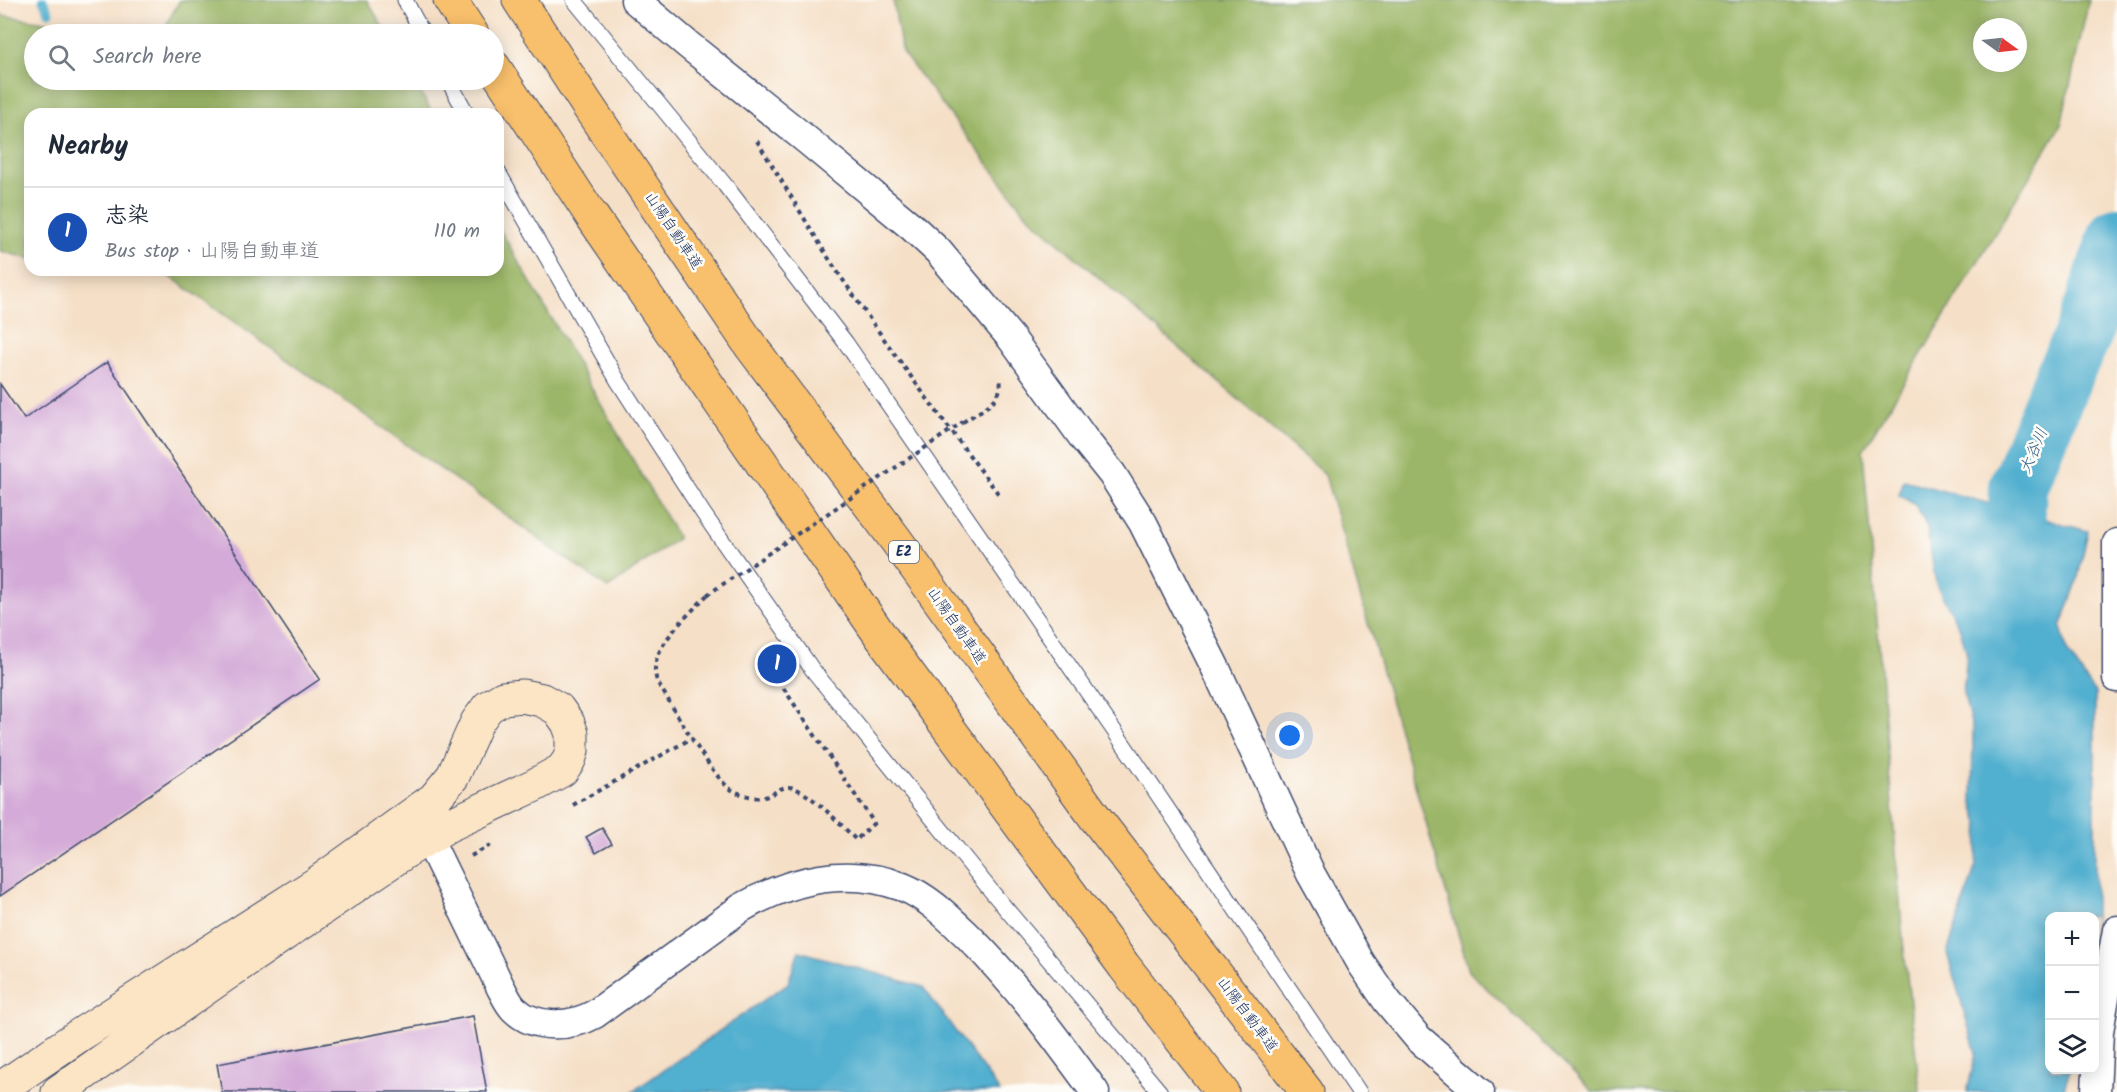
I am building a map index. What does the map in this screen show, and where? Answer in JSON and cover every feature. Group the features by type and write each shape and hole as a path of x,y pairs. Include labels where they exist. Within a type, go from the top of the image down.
{"highway":[{"path":"450,0 466,24"},
{"name":"山陽自動車道","path":"519,0 757,354 896,540 1087,807 1307,1092"},
{"path":"504,82 591,214 880,635 1124,966 1221,1092"}],"street":[{"path":"635,0 912,227 938,251 1011,338 1112,474 1143,523 1212,659 1306,863 1361,963 1387,1001 1418,1038 1480,1092"},
{"path":"2117,543 2117,678"},
{"path":"0,1089 78,1036 316,884 434,799 453,776 477,722 488,707 512,696 542,700 558,709 568,723 572,734 572,751 562,770 447,826 428,838 223,976 58,1092"},
{"path":"428,838 501,988 516,1010 533,1019 560,1024 586,1020 741,908 766,894 804,880 831,877 859,878 889,883 914,892 957,925 1025,998 1095,1092"},
{"path":"2096,1092 2099,1031 2117,930"}],"lane":[{"path":"405,0 418,24"},
{"path":"574,0 725,185 852,352 1133,758 1359,1092"},
{"path":"453,90 463,108"},
{"path":"504,182 618,381 698,505 812,669 977,873 1160,1092"}],"path":[{"path":"754,137 872,322 905,370 1000,495"},
{"path":"782,686 874,823 856,840 808,796 796,789 785,788 761,797 750,796 731,789 723,783 655,678 654,668 658,651 707,595 993,402 1001,388 999,375"}],"green space":[{"path":"180,0 367,0 381,24 167,24"},
{"path":"893,0 2089,0 2061,125 1863,450 1903,940 1920,1092 1593,1092 1469,971 1325,475 1027,215 902,52"},
{"path":"0,15 57,24 24,24 24,90 419,90 429,108 24,108 24,257 0,251"},
{"path":"504,236 678,538 608,588 169,276 504,276"}],"water":[{"path":"1904,480 2088,531 2077,582 2061,627 2067,651 2095,693 2095,912 2045,912 2045,1074 2069,1074 2063,1092 1967,1092 1976,1053 1947,953 1976,865 1979,824 1972,800 1973,730 1963,693 1967,654 1960,629 1936,584 1927,527 1915,505 1899,495"},
{"path":"799,951 923,987 1000,1092 632,1092 788,983"}],"building":[{"path":"107,362 320,679 0,896 0,384 24,419"},
{"path":"602,828 612,844 596,853 586,837"},
{"path":"473,1016 487,1092 222,1092 217,1064"}],"waterway":[{"path":"43,0 49,12"},
{"name":"大谷川","path":"2013,590 2018,487 2085,330 2117,236"}],"place":[{"name":"志染","path":"777,664"}]}
